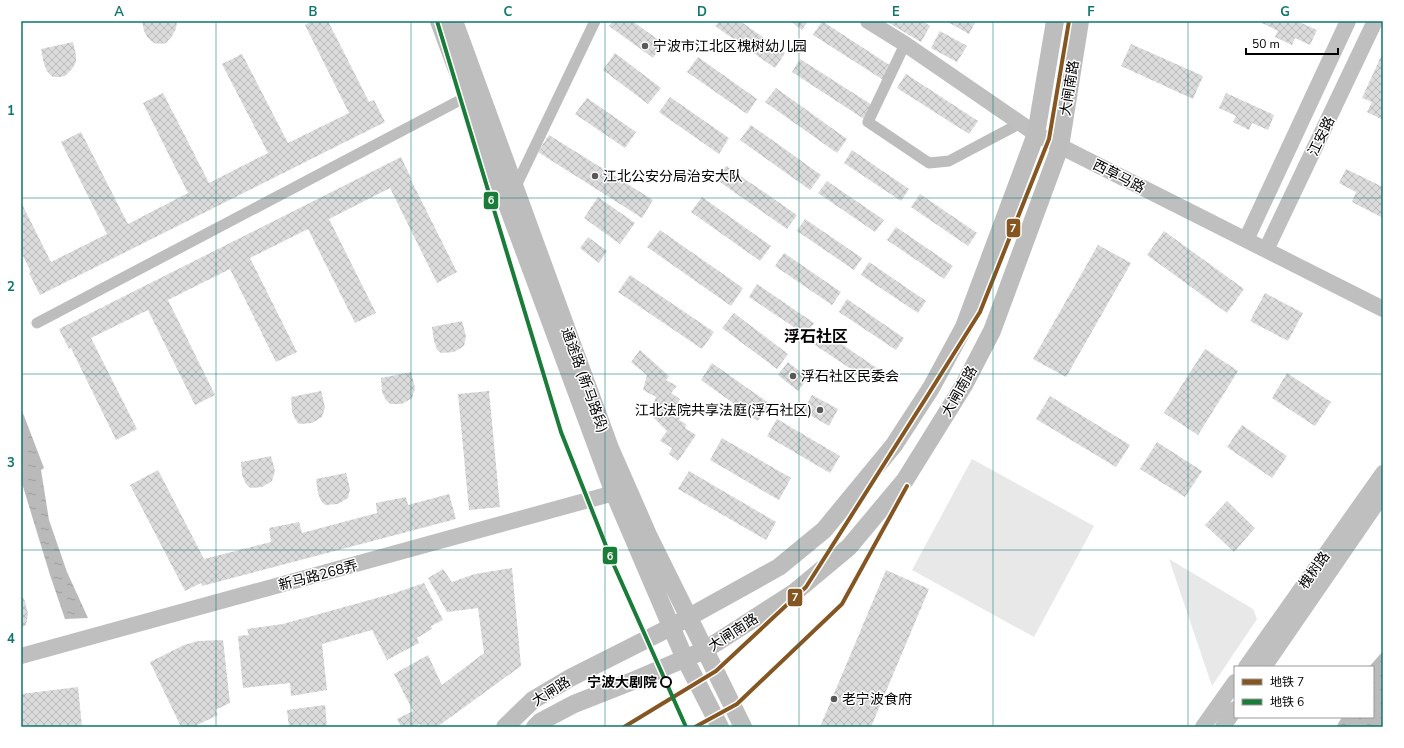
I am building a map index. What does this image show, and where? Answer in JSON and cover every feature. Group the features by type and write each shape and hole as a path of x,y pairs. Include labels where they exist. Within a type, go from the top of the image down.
{"main road":[{"name":"通途路 (新马路段)","path":"438,21 614,493 685,659 720,727"},
{"name":"通途路 (新马路段)","path":"454,21 610,448 649,537 743,727"},
{"name":"大闸南路","path":"688,617 779,567 824,530 894,445 931,388 964,327 1036,134 1055,21"},
{"name":"大闸南路","path":"685,659 705,650 795,592 849,548 905,480 964,384 992,331 1060,147 1080,21"},
{"name":"大闸路","path":"505,727 533,700 570,678 671,628 688,617"},
{"name":"大闸路","path":"535,727 540,722 574,704 685,659"}],"street":[{"path":"515,188 595,21"},
{"name":"西草马路","path":"868,21 905,44 1036,134 1383,309"},
{"name":"江安路","path":"1246,240 1348,21"},
{"name":"江安路","path":"1266,250 1375,21"},
{"path":"905,44 868,122 929,163 949,160 1021,124"},
{"path":"37,323 466,97"},
{"name":"槐树路","path":"1247,666 1383,473"},
{"name":"新马路268弄","path":"21,656 614,493"},
{"name":"槐树路","path":"1265,666 1383,494"},
{"path":"1203,727 1234,683"},
{"path":"1223,727 1234,710"}],"shaded area":[{"path":"972,459 1094,526 1034,637 912,570"},
{"path":"1169,559 1253,609 1257,619 1212,686"}],"water":[{"path":"21,408 44,468 41,470 49,520 67,572 88,618 65,619 50,575 21,480"},
{"path":"1383,651 1383,727 1336,727 1341,718 1374,718 1374,666 1370,666"}],"building":[{"path":"142,21 177,21 176,29 172,36 166,43 160,44 154,43 148,38 144,31"},
{"path":"312,21 328,21 369,102 374,100 385,122 40,295 21,252 21,202 51,262 107,234 61,142 81,132 128,224 188,193 143,103 163,93 209,183 268,153 222,64 242,54 288,143 349,113 305,25"},
{"path":"613,21 632,21 663,43 653,58 609,26"},
{"path":"719,21 740,21 785,53 775,68 715,26"},
{"path":"790,21 808,21 802,30"},
{"path":"822,21 894,68 885,81 813,35"},
{"path":"890,21 923,21 930,26 921,42 889,23"},
{"path":"946,21 976,21 969,34"},
{"path":"1263,21 1297,21 1317,30 1310,45 1295,38 1292,45 1275,37 1278,31 1262,23"},
{"path":"940,31 967,46 957,62 931,48"},
{"path":"73,42 76,62 72,69 65,76 53,77 47,71 44,64 41,49"},
{"path":"1131,44 1203,76 1193,99 1121,66"},
{"path":"1383,52 1383,120 1367,112 1372,102 1362,98"},
{"path":"615,53 661,88 648,104 603,70"},
{"path":"698,57 757,99 747,114 687,72"},
{"path":"800,59 872,105 864,119 792,72"},
{"path":"906,74 978,121 969,134 897,88"},
{"path":"776,88 847,139 837,153 765,102"},
{"path":"1226,93 1274,115 1268,130 1252,123 1249,130 1233,122 1236,116 1219,108"},
{"path":"670,97 729,138 719,154 659,112"},
{"path":"587,98 636,132 625,148 575,114"},
{"path":"751,125 821,175 810,190 740,140"},
{"name":"江北公安分局治安大队","path":"549,135 653,200 642,218 538,152"},
{"path":"852,150 909,189 901,201 844,163"},
{"path":"401,157 457,272 437,283 390,188 329,219 376,313 355,323 308,229 250,258 297,352 276,362 230,269 168,300 215,395 195,405 148,310 91,338 137,429 116,440 71,348 69,349 59,329"},
{"path":"726,166 797,215 787,229 717,180"},
{"path":"1346,169 1383,187 1383,218 1352,202 1356,192 1339,183"},
{"path":"827,181 884,220 875,232 818,193"},
{"path":"920,194 977,233 968,246 911,207"},
{"path":"598,197 635,223 620,244 584,218"},
{"path":"702,197 771,246 760,261 691,212"},
{"path":"805,219 862,258 854,270 797,231"},
{"path":"896,227 953,266 944,279 887,240"},
{"path":"660,230 743,288 731,306 647,247"},
{"path":"1164,231 1244,289 1227,313 1147,255"},
{"path":"588,237 607,251 599,263 580,248"},
{"path":"1098,245 1131,263 1066,377 1033,359"},
{"path":"784,253 841,292 832,305 775,266"},
{"path":"869,262 926,301 918,313 861,275"},
{"path":"630,275 714,332 702,349 618,292"},
{"path":"757,284 814,323 806,335 749,297"},
{"path":"1265,293 1303,313 1288,341 1250,321"},
{"path":"847,299 904,338 896,350 839,312"},
{"path":"734,313 788,354 777,369 722,328"},
{"path":"462,321 466,336 464,346 454,352 441,353 437,349 434,341 432,327"},
{"path":"824,332 881,371 872,383 815,345"},
{"path":"1205,349 1238,371 1198,435 1164,413"},
{"path":"640,350 669,376 666,380 677,386 671,393 680,399 676,405 684,411 679,420 686,424 685,428 696,435 678,461 669,454 672,448 660,441 667,431 653,417 659,408 654,403 656,397 643,390 647,375 631,362"},
{"name":"浮石社区民委会","path":"788,362 808,378 798,391 778,375"},
{"path":"712,363 770,404 758,421 701,380"},
{"path":"411,372 415,388 412,398 402,404 390,404 382,392 381,378"},
{"path":"1287,373 1331,402 1315,426 1272,398"},
{"path":"321,391 325,407 322,417 312,423 299,424 292,411 291,397"},
{"path":"489,391 500,507 469,510 458,394"},
{"name":"江北法院共享法庭(浮石社区)","path":"812,395 838,409 829,426 803,411"},
{"path":"1050,396 1130,445 1116,467 1036,419"},
{"path":"777,419 840,456 830,473 767,436"},
{"path":"1242,425 1287,456 1272,478 1227,447"},
{"path":"722,438 791,478 779,500 710,460"},
{"path":"1157,442 1202,471 1185,497 1140,469"},
{"path":"271,456 275,471 272,481 262,487 250,488 246,484 242,475 241,462"},
{"path":"158,470 204,559 271,542 269,528 299,522 302,533 377,513 376,503 406,497 408,505 449,494 456,519 202,586 201,583 185,591 130,485"},
{"path":"689,471 776,522 766,540 678,489"},
{"path":"346,473 350,489 348,498 338,504 325,505 321,501 318,493 316,479"},
{"path":"1227,501 1255,528 1234,552 1205,525"},
{"path":"512,568 521,666 437,727 421,727 420,724 415,727 401,727 397,719 413,711 394,674 428,655 442,685 484,653 478,608 447,612 428,578 443,569 452,582 475,574"},
{"path":"886,570 929,589 871,727 820,727"},
{"path":"424,583 443,620 431,626 432,629 417,638 419,643 387,660 372,630 322,644 327,690 291,696 290,683 243,688 238,636 249,635 247,629 283,624 395,593"},
{"path":"21,595 25,601 28,614 26,625 21,628"},
{"path":"223,640 230,703 215,710 218,715 193,727 181,727 150,662 184,645 198,641"},
{"path":"78,687 82,727 21,727 21,694"},
{"path":"325,705 327,727 289,727 287,710"}],"metro line":[{"name":"6","path":"437,21 561,432 612,561 686,727"},
{"name":"7","path":"624,727 716,671 806,587 926,398 980,312 1049,139 1069,21"},
{"name":"7","path":"695,727 737,704 842,604 907,486"}],"place":[{"name":"宁波市江北区槐树幼儿园","path":"645,46"},
{"name":"江北公安分局治安大队","path":"595,176"},
{"name":"浮石社区民委会","path":"793,376"},
{"name":"江北法院共享法庭(浮石社区)","path":"820,410"},
{"name":"宁波大剧院","path":"666,682"},
{"name":"老宁波食府","path":"834,699"}],"district":[{"name":"浮石社区","path":"816,336"}]}
